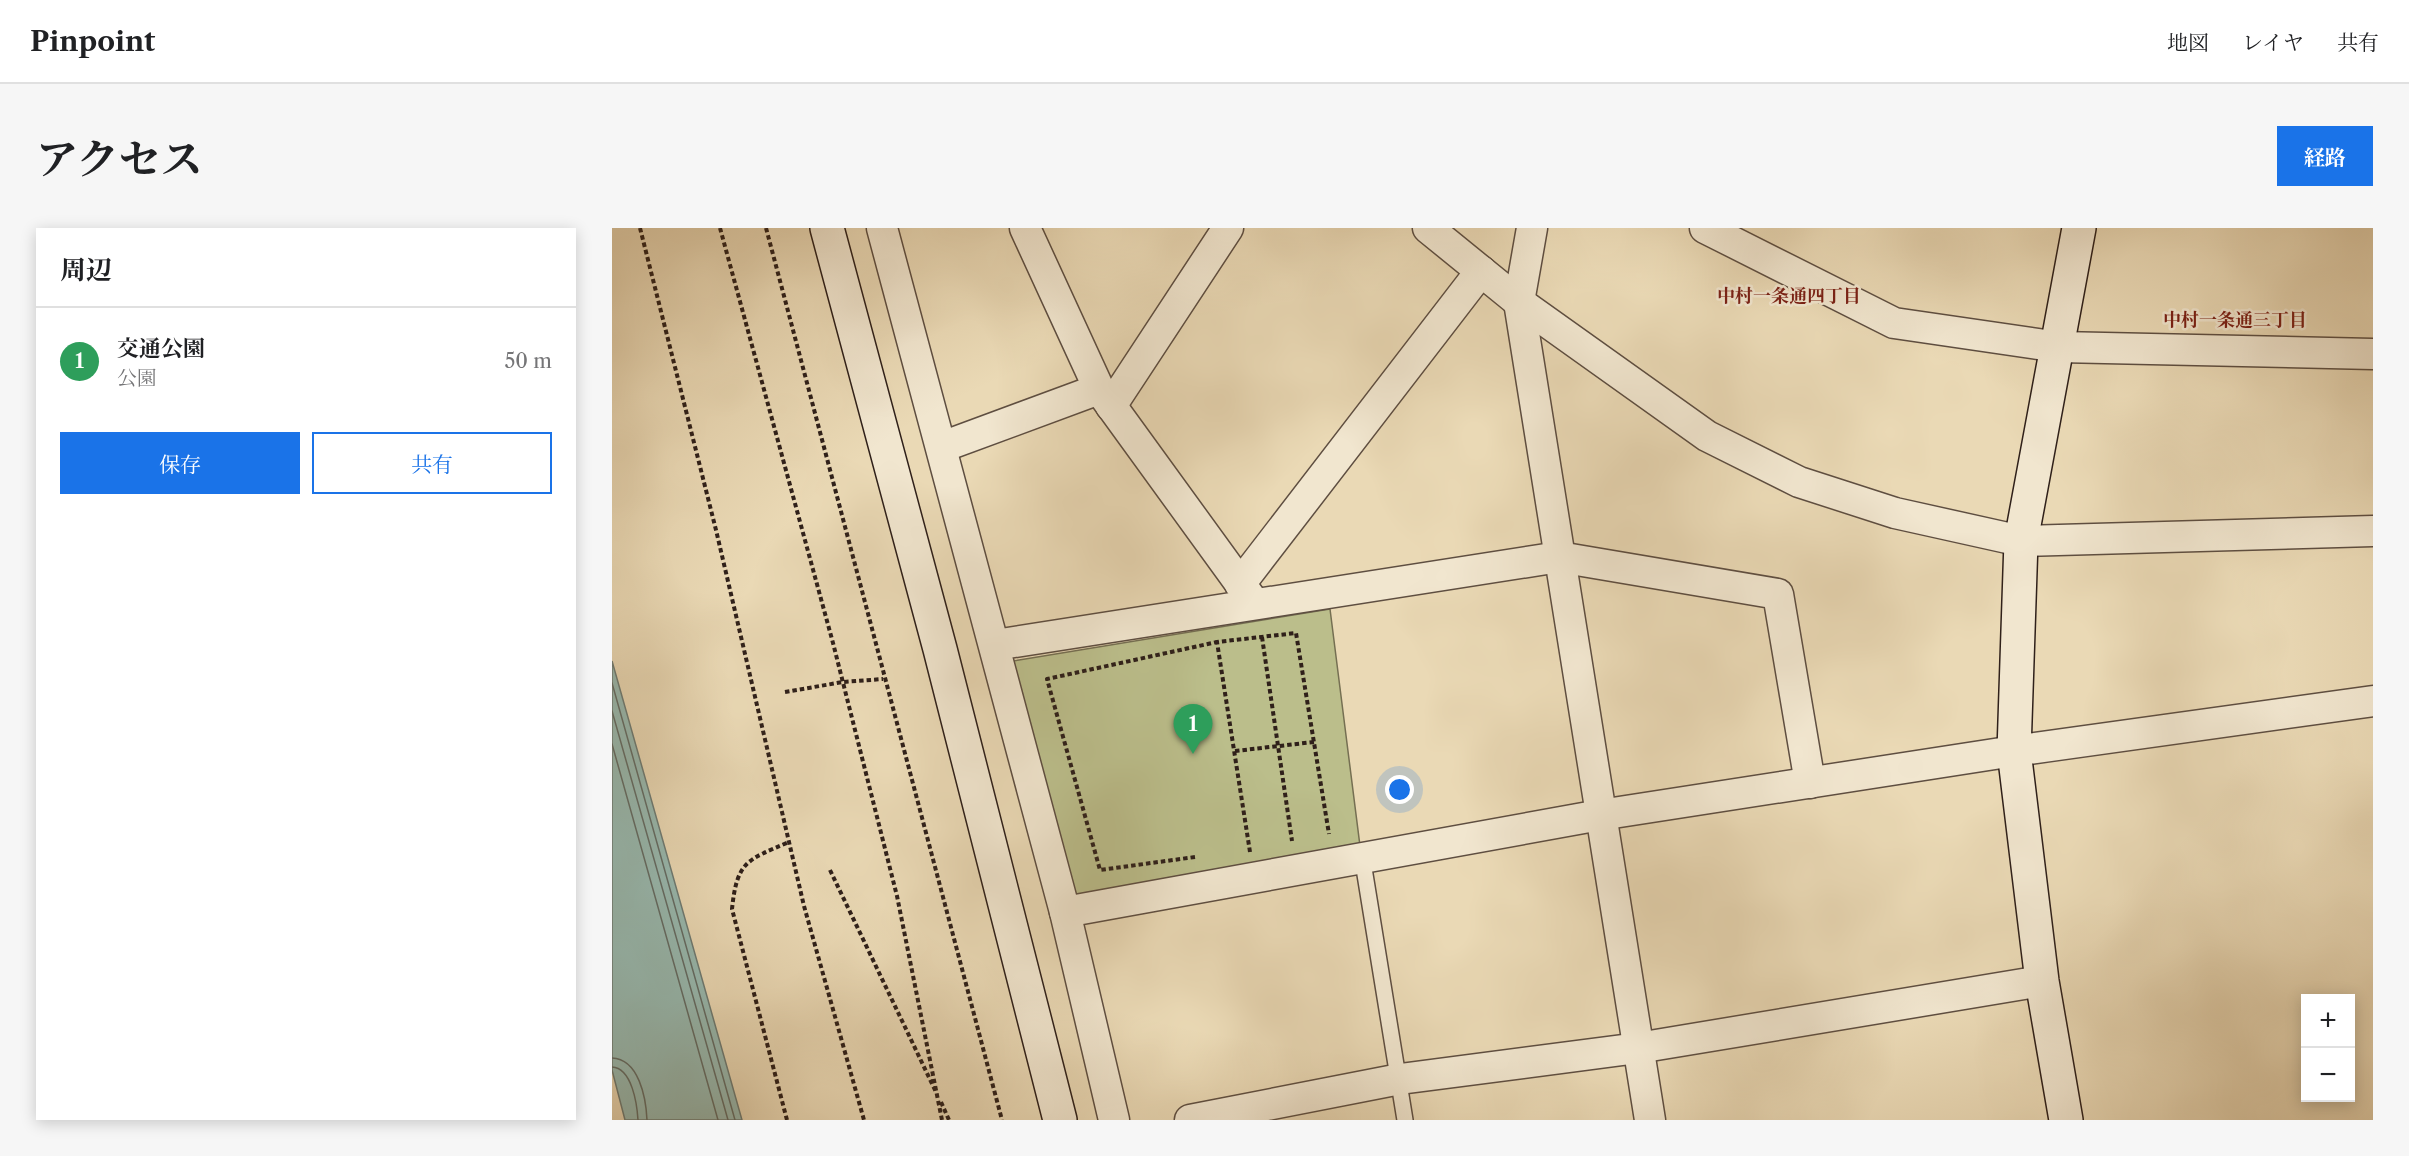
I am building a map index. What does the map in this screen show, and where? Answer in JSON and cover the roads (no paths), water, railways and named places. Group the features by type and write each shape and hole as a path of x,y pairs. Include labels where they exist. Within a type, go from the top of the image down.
{"street":[{"path":"827,228 940,649 1060,1120"},
{"path":"882,228 1065,912 1114,1120"},
{"path":"1025,228 1105,398 1247,594"},
{"path":"942,447 1105,398 1228,228"},
{"path":"1428,228 1519,302 1707,436 1799,482 1895,513 2021,541 2373,531"},
{"path":"1532,228 1519,302 1558,557 1650,1120"},
{"path":"1705,228 1894,323 2059,347 2373,354"},
{"path":"2066,1120 2042,981 2014,752 2021,541 2059,347 2079,228"},
{"path":"1247,594 1481,271"},
{"path":"995,645 1247,594 1558,557 1778,594 1810,783"},
{"path":"1065,912 1252,863 1362,856 1600,814 2373,701"},
{"path":"1191,1120 1400,1079 1638,1048 2042,981"}],"lane":[{"path":"1362,856 1405,1120"}],"water":[{"path":"612,661 742,1120 625,1120 612,1070"}],"place":[{"name":"交通公園","path":"1193,754"}],"district":[{"name":"中村一条通四丁目","path":"1789,296"},
{"name":"中村一条通三丁目","path":"2235,320"}]}
